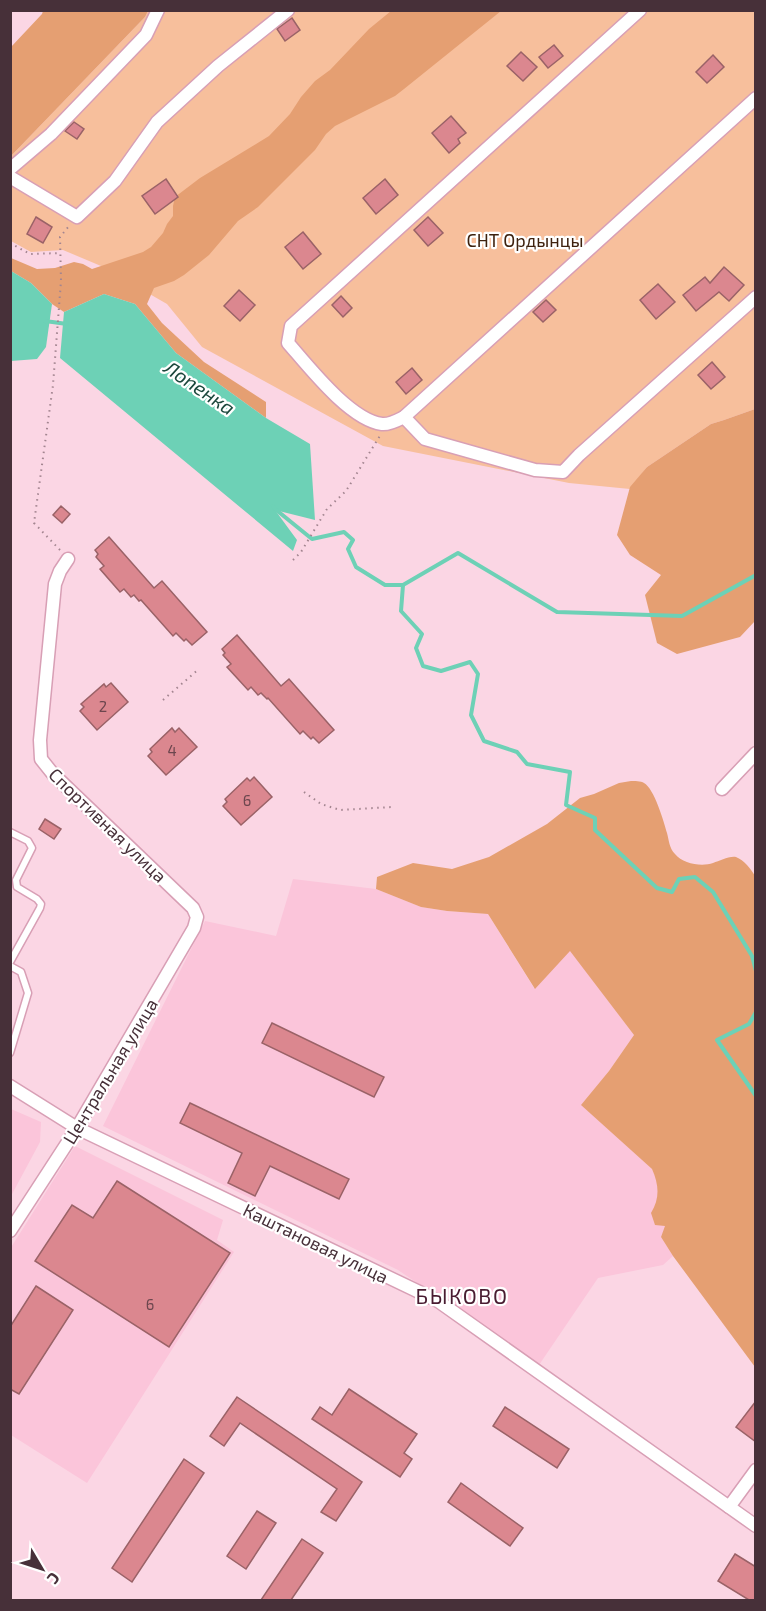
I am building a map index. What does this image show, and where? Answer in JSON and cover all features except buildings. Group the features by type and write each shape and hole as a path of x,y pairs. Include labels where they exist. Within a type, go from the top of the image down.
{"street":[{"path":"10,169 51,134 146,35 158,10"},
{"path":"10,177 77,217 115,182 157,122 218,66 288,10"},
{"path":"640,10 291,326 288,343 334,395 367,420 376,423 384,425 404,417 756,98"},
{"path":"404,417 425,439 535,470 563,472 579,455 756,297"},
{"name":"Спортивная улица","path":"68,559 55,584 40,740 41,759 53,774 193,908"},
{"path":"722,789 756,753"},
{"name":"Центральная улица","path":"10,1231 77,1128 194,928 197,916 193,908"},
{"name":"Каштановая улица","path":"10,1086 77,1128 438,1301 756,1526"},
{"path":"729,1507 756,1470"}],"lane":[{"path":"10,832 28,841 32,848 16,880 17,887 41,904 10,964 21,972 28,993 10,1053"}],"path":[{"path":"68,559 34,523 53,385 59,311 60,237 77,217"},
{"path":"10,243 30,254 61,253"},
{"path":"293,560 301,552 327,509 346,491 383,431 375,430"},
{"path":"163,700 199,669"},
{"path":"304,792 321,804 340,810 392,807"}],"shaded area":[{"path":"43,11 148,11 145,17 11,156 11,47"},
{"path":"391,11 501,11 395,96 335,126 315,150 258,207 238,221 209,255 174,281 154,288 147,304 162,323 204,362 266,402 266,418 176,353 135,304 104,294 64,312 52,304 31,283 11,271 11,258 37,269 55,268 74,262 92,269 143,252 151,247 173,216 175,197 200,178 269,136 290,114 315,81 330,70 369,29"},
{"path":"755,409 755,621 740,637 677,654 657,643 645,595 661,575 630,555 617,535 630,487 647,467 711,424"},
{"path":"643,782 648,786 661,814 670,847 678,857 693,864 704,865 736,857 747,865 755,876 755,1367 661,1237 665,1226 655,1225 651,1213 658,1191 652,1169 581,1105 634,1035 570,951 535,989 488,914 421,907 376,889 377,877 413,863 452,869 489,857 547,824 580,798 619,783"},
{"path":"293,879 376,889 421,907 488,914 534,988 570,950 634,1035 582,1105 652,1169 657,1179 657,1203 666,1226 661,1237 673,1256 663,1265 598,1278 539,1365 398,1270 103,1126 205,921 276,936"},
{"path":"11,1109 41,1122 40,1142 11,1196"},
{"path":"75,1146 223,1220 217,1240 234,1252 87,1483 11,1435 10,1249"}],"green space":[{"name":"СНТ Ордынцы","path":"148,11 755,11 755,409 711,424 647,467 630,489 569,483 383,446 202,347 167,304 101,266 63,250 31,252 11,241 11,156 145,17"}],"water":[{"path":"11,271 31,283 52,304 46,347 37,359 11,361"},
{"path":"104,294 135,304 176,353 266,418 310,444 315,520 275,510 297,540 293,551 60,358 64,312"}],"waterway":[{"name":"Лопенка","path":"45,321 67,324"},
{"name":"Лопенка","path":"273,506 312,539 344,532 353,540 348,549 356,567 385,585 403,585 401,611 422,634 416,648 423,666 441,671 470,662 478,674 471,715 484,741 517,752 527,764 570,772 566,805 595,818 595,830 657,888 672,892 679,879 695,877 713,892 752,956 756,971"},
{"path":"403,585 458,553 557,612 682,616 756,575"},
{"name":"Лопенка","path":"756,1012 749,1024 717,1040 756,1096"}],"district":[{"name":"БЫКОВО","path":"462,1295"}]}
